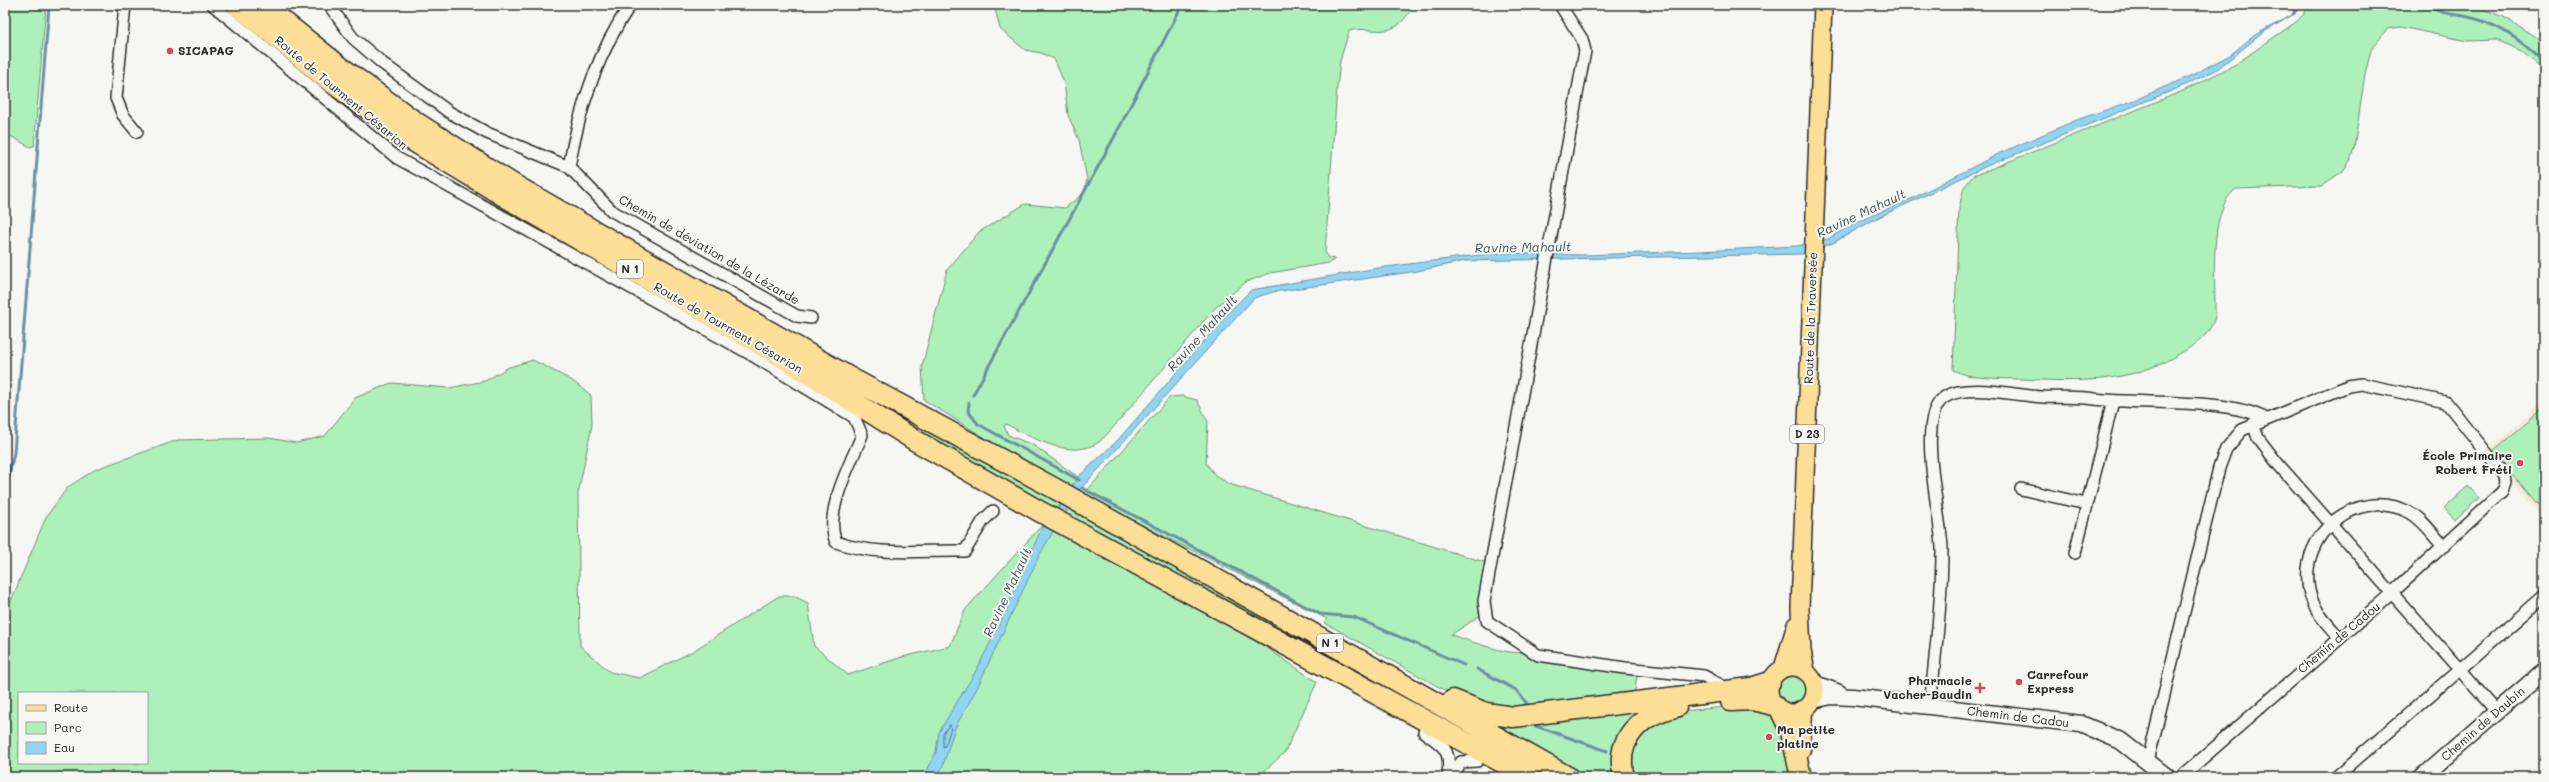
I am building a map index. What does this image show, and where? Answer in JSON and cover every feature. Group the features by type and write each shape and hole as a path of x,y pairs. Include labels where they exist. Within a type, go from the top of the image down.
{"highway":[{"name":"N 1","path":"237,5 327,79 408,138 502,195 787,360 916,441 1039,512 1529,777"},
{"name":"N 1","path":"262,5 338,65 411,118 511,183 847,376 1052,487 1568,777"},
{"path":"1239,619 1424,732 1505,777"},
{"path":"1371,665 1486,713 1505,717 1750,688 1776,675"},
{"path":"1800,771 1809,691"},
{"path":"1624,777 1622,758 1627,738 1635,727 1653,714 1707,702 1752,700 1778,708 1791,732 1800,771"}],"main road":[{"name":"Route de la Traversée","path":"1809,691 1802,651 1800,608 1823,5"},
{"name":"Route de la Traversée","path":"1776,675 1800,608"},
{"path":"1793,666 1809,691 1792,713 1778,708 1769,695 1776,675 1793,666"},
{"name":"Chemin de Daubin","path":"2422,777 2544,671"},
{"name":"Chemin de Cadou","path":"1809,691 1831,696 1853,696 1930,707 2081,724 2110,735 2148,761 2168,777"}],"street":[{"path":"125,5 116,98 123,114 137,132"},
{"name":"Route de Tourment Césarion","path":"213,5 397,158 752,355 854,416 862,435 834,509 832,532 836,542 853,548 891,553 965,551 983,521 993,511"},
{"name":"Chemin de déviation de la Lézarde","path":"329,5 353,38 382,63 449,112 487,133 569,167 612,211 797,316 811,318"},
{"path":"569,167 578,119 591,81 606,44 630,5"},
{"path":"1560,5 1582,39 1585,51 1548,245 1484,601 1487,621 1538,654 1625,668 1704,676 1719,684 1723,692"},
{"name":"Chemin de Cadou","path":"2148,761 2219,468 2234,437 2253,424 2355,384 2443,400 2452,409 2505,476 2505,486 2496,498 2393,592 2181,777"},
{"path":"1930,707 1942,567 1940,523 1930,448 1932,422 1936,406 1945,396 1968,391 2113,401 2218,406 2253,412 2266,419"},
{"path":"2074,552 2113,401"},
{"path":"2253,424 2258,438 2278,464 2393,592 2497,712"},
{"path":"2021,489 2086,504"},
{"path":"2340,638 2320,615 2309,590 2309,568 2312,548 2318,536 2330,523 2353,509 2372,505 2392,507 2417,518 2444,546"},
{"path":"2336,777 2544,596"},
{"path":"1424,732 1447,751 1449,760 1448,777"},
{"path":"1452,777 1461,762 1477,761"}],"shaded area":[{"name":"École Primaire Robert Fréti","path":"2544,401 2544,520 2486,452"}],"green space":[{"path":"5,5 46,5 34,146 30,147 5,133"},
{"path":"994,5 1416,5 1398,25 1390,29 1361,29 1349,31 1340,61 1337,88 1325,252 1328,258 1335,259 1329,263 1270,273 1246,282 1215,308 1112,429 1099,442 1088,447 1076,449 1064,448 1051,445 1006,424 1004,426 1008,435 1033,445 1078,477 1069,490 924,400 922,366 947,270 979,232 1025,204 1065,208 1084,193 1087,179 1079,140 1068,115 1064,82 1054,59 1041,53 1025,50 1000,29"},
{"path":"2305,5 2441,5 2479,8 2504,17 2534,36 2544,45 2544,70 2520,50 2496,40 2467,41 2401,27 2387,29 2371,50 2365,74 2354,148 2350,161 2343,171 2321,186 2236,189 2227,199 2221,213 2215,248 2215,317 2210,329 2193,346 2162,363 2143,371 2104,379 2063,381 1986,378 1953,370 1959,208 1964,187 1973,176 2183,91 2236,64 2296,22 2304,14"},
{"path":"533,360 571,380 591,395 592,425 578,494 580,646 610,672 640,678 693,651 779,596 794,596 808,603 814,646 848,675 902,657 950,646 965,610 1044,523 1264,646 1317,682 1285,752 1258,777 5,777 5,646 8,608 46,517 68,487 96,469 178,440 269,438 296,443 325,436 355,398 391,383 449,388 485,381 509,367"},
{"path":"1182,396 1197,400 1208,422 1206,463 1215,475 1229,484 1491,564 1484,606 1479,616 1451,635 1498,650 1517,653 1525,652 1637,673 1634,699 1524,712 1462,700 1325,623 1327,619 1083,495 1170,397"},
{"name":"École Primaire Robert Fréti","path":"2544,408 2544,512 2493,451"},
{"path":"925,429 1062,501 1054,513 924,438"},
{"path":"2468,486 2479,498 2455,520 2444,508"},
{"path":"1070,508 1360,668 1355,676 1062,516"},
{"path":"1796,672 1805,677 1809,683 1809,697 1805,703 1796,708 1788,708 1779,703 1775,697 1774,686 1779,677 1785,673"},
{"path":"1748,705 1770,713 1782,724 1791,777 1626,777 1634,733 1682,711"},
{"path":"1645,708 1616,777 1584,777 1489,723"}],"water":[{"path":"2296,13 2264,32 2216,70 2176,89 1989,165 1875,219 1833,243 1803,254 1465,261 1418,271 1273,292 1254,298 1077,493 1040,554 976,690 955,728 942,768 935,777 924,777 936,752 939,732 977,669 1002,619 1044,523 1058,509 1078,477 1117,441 1231,310 1251,290 1378,268 1495,253 1584,255 1700,251 1797,246 1828,239 1852,224 1913,198 2000,153 2079,119 2135,100 2192,75 2230,55 2255,35"}],"waterway":[{"path":"5,494 14,453 49,5"},
{"path":"973,395 1117,132 1182,5"},
{"name":"Ravine Mahault","path":"2293,14 2300,5"},
{"path":"2426,5 2449,14 2476,19 2498,27 2527,47 2544,63"},
{"path":"969,403 968,411 978,424 1079,480"},
{"path":"1082,488 1320,614 1354,617 1464,665"},
{"path":"1477,669 1516,690 1528,705"},
{"path":"1533,725 1607,751"}],"place":[{"name":"SICAPAG","path":"170,51"},
{"name":"École Primaire Robert Fréti","path":"2520,463"},
{"name":"Carrefour Express","path":"2019,682"},
{"name":"Pharmacie Vacher-Baudin","path":"1980,688"},
{"name":"Ma petite platine","path":"1769,737"}]}
